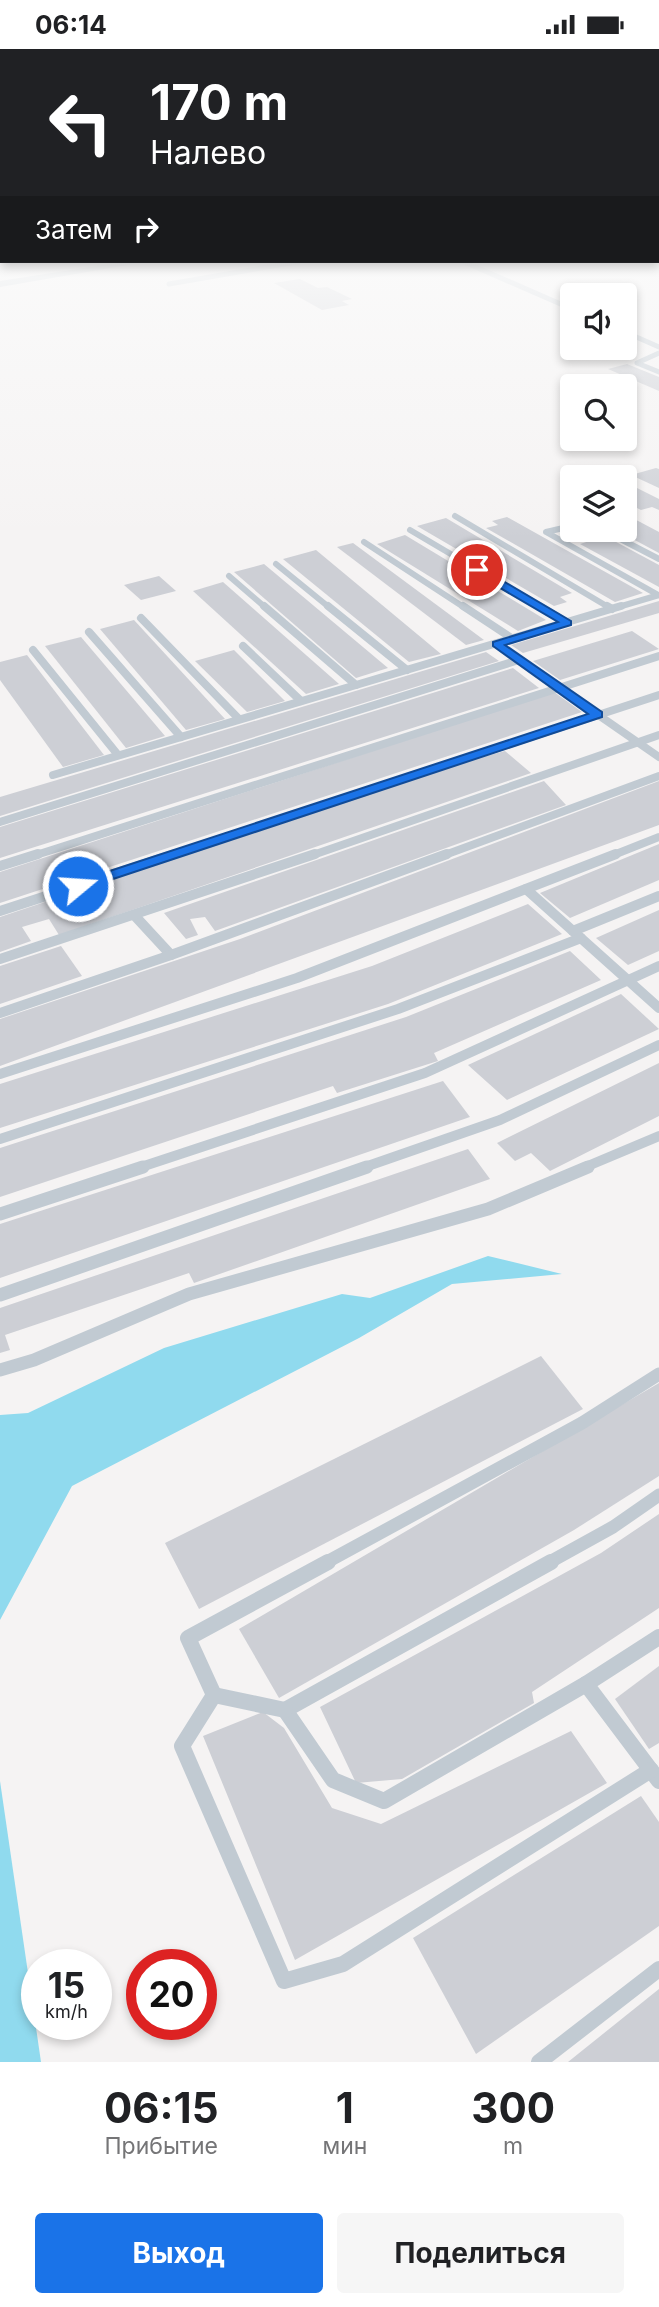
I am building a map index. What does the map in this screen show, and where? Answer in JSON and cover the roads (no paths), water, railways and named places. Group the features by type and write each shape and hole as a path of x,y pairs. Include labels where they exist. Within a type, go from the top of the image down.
{"lane":[{"path":"659,353 638,363 659,372"},
{"path":"455,516 612,609"},
{"path":"560,529 546,532 560,540"},
{"path":"410,530 567,623"},
{"path":"364,542 513,639"},
{"path":"564,542 658,595"},
{"path":"626,542 659,559"},
{"path":"276,564 407,670"},
{"path":"229,576 356,685"},
{"path":"53,775 658,595"},
{"path":"141,618 239,719"},
{"path":"89,632 181,737"},
{"path":"496,644 659,757"},
{"path":"243,646 301,701"},
{"path":"33,650 118,755"},
{"path":"0,866 659,656"},
{"path":"0,822 519,660"},
{"path":"0,911 659,695"},
{"path":"0,959 135,916 659,735"},
{"path":"0,1013 171,955 659,776"},
{"path":"0,1074 297,978 659,837"},
{"path":"526,889 659,1008"},
{"path":"0,1139 398,1009 577,934 659,896"},
{"path":"135,916 171,955"},
{"path":"0,1214 425,1073 659,966"},
{"path":"0,1295 500,1120 659,1045"},
{"path":"0,1370 34,1360 189,1294 488,1209 659,1136"},
{"path":"214,1695 188,1638 582,1423 659,1374"},
{"path":"214,1695 285,1710 613,1527 659,1495"},
{"path":"285,1710 333,1780 384,1801 586,1684 659,1636"},
{"path":"214,1695 182,1746 284,1981 343,1964 655,1775 586,1684"},
{"path":"539,2062 659,1969"}],"water":[{"path":"488,1256 562,1274 452,1284 359,1338 72,1486 0,1620 0,1415 28,1413 164,1348 342,1294 370,1298"},
{"path":"0,1781 25,1949 21,1949 21,2040 38,2040 41,2062 0,2062"}]}
